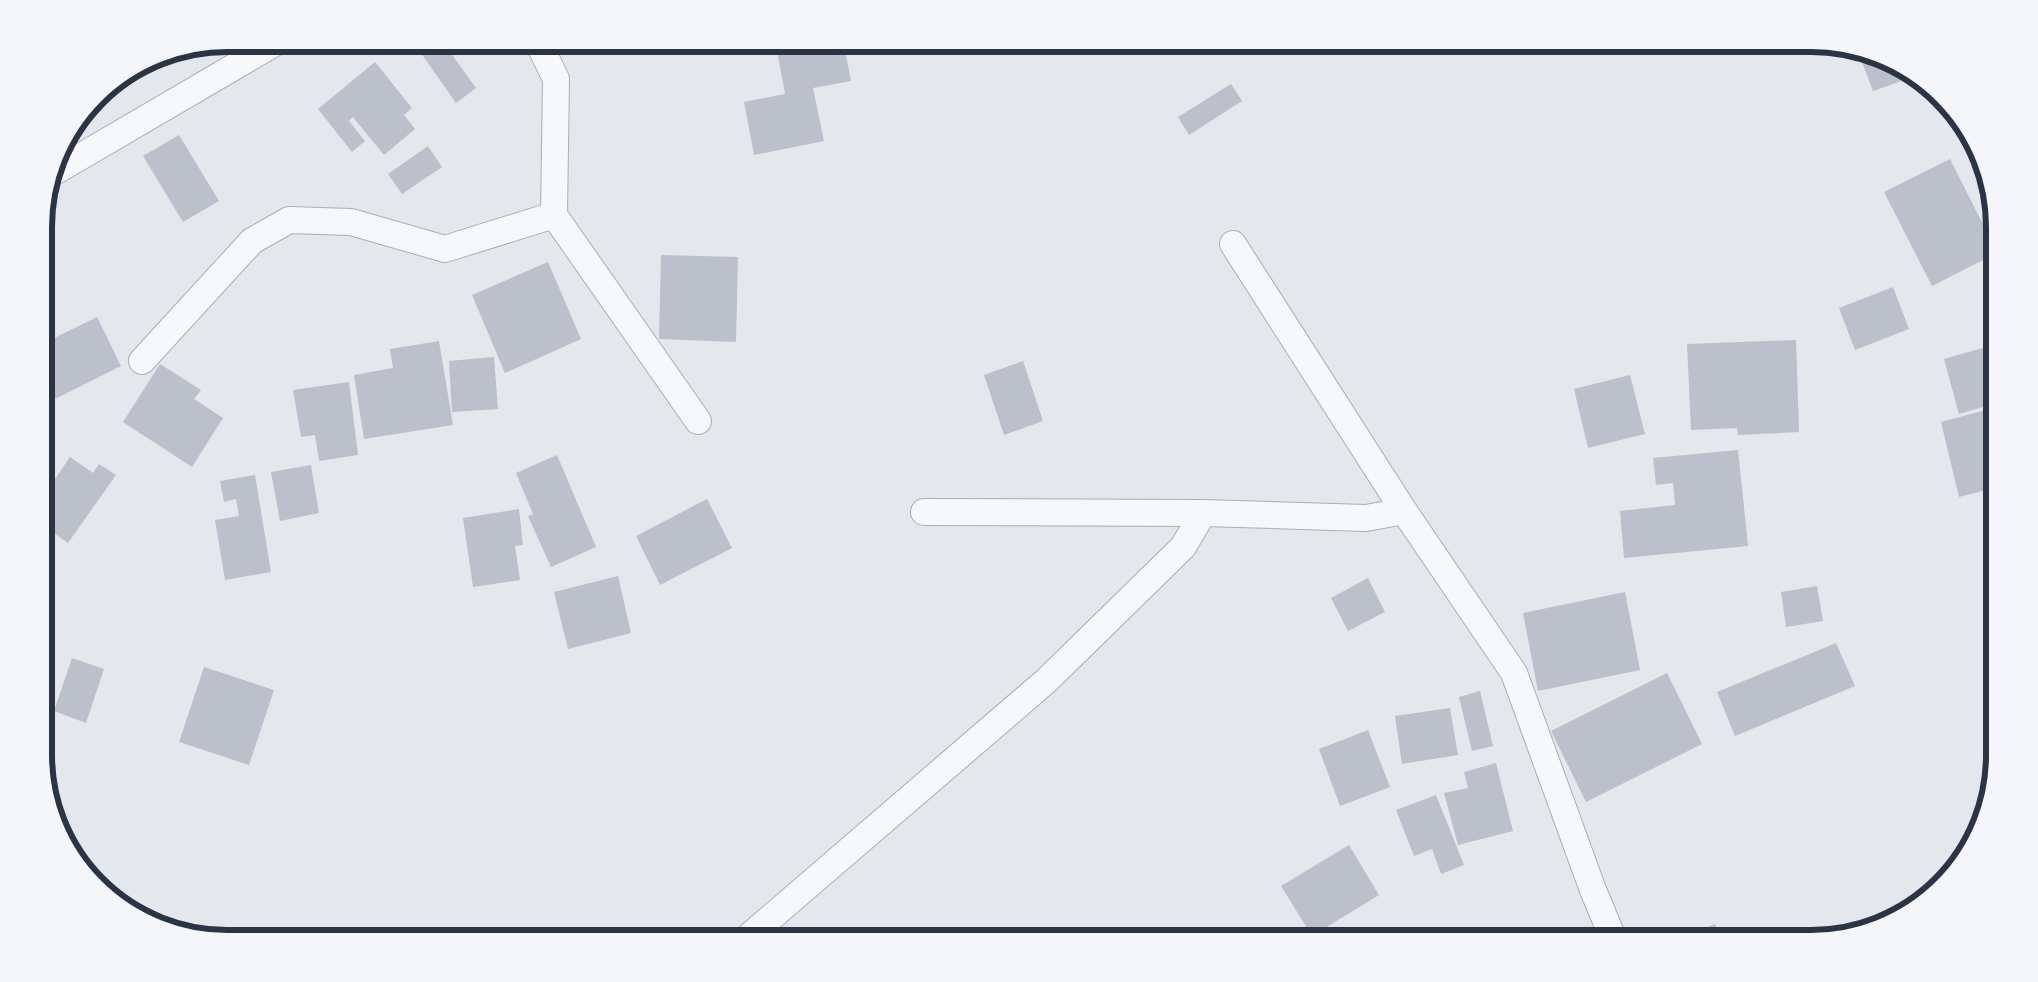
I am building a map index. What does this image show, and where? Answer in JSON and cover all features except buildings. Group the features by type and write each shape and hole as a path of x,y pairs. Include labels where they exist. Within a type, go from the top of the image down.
{"street":[{"path":"64,166 258,53"},
{"path":"543,53 556,79 554,215 698,421"},
{"path":"142,361 252,241 289,220 351,222 445,249 554,215"},
{"path":"1233,244 1404,511 1514,673 1589,881 1609,929"},
{"path":"924,512 1203,513 1366,518 1404,511"},
{"path":"757,930 1046,681 1183,547 1203,513"}]}
